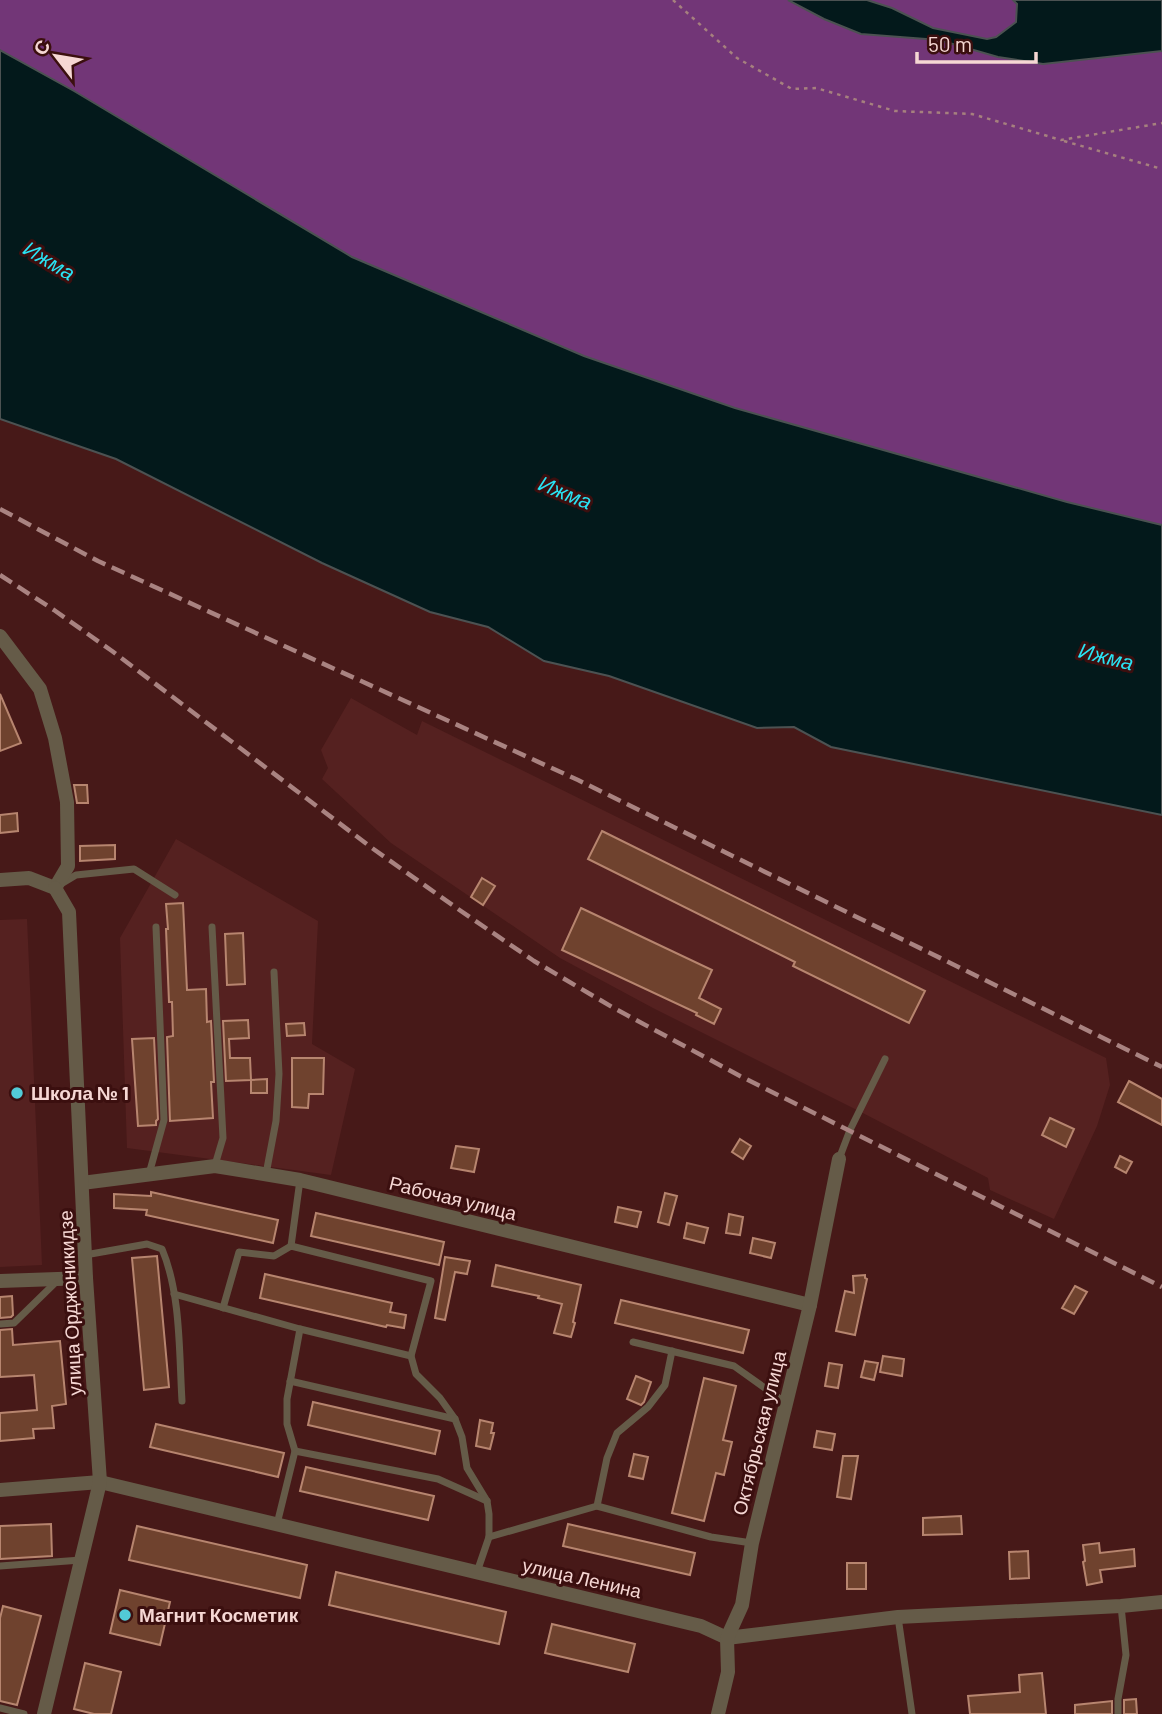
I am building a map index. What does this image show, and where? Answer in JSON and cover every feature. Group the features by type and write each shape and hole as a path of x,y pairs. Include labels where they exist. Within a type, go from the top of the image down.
{"street":[{"path":"0,636 40,689 55,738 67,802 68,866 55,888 29,878 0,880"},
{"name":"улица Орджоникидзе","path":"44,1714 100,1482 86,1278 69,912 55,888"},
{"name":"Октябрьская улица","path":"718,1714 729,1672 727,1638 742,1605 752,1543 810,1305 839,1159"},
{"name":"Рабочая улица","path":"82,1183 215,1166 300,1180 810,1305"},
{"path":"0,1281 86,1278"},
{"name":"улица Ленина","path":"0,1490 100,1482 701,1626 727,1638"},
{"path":"727,1638 898,1616 1162,1602"}],"lane":[{"path":"55,888 76,875 134,869 175,895"},
{"path":"148,1174 164,1120 156,927"},
{"path":"212,927 223,1138 215,1166"},
{"path":"266,1175 276,1121 279,1074 274,972"},
{"path":"839,1159 850,1130 885,1059"},
{"path":"291,1246 300,1180"},
{"path":"85,1255 147,1244 162,1249 169,1265 174,1294 182,1401"},
{"path":"223,1308 239,1252 274,1256 291,1246 430,1281 411,1356 416,1374 440,1398 455,1419 462,1437 467,1468 487,1501 489,1537 477,1573"},
{"path":"0,1324 15,1322 59,1279"},
{"path":"174,1294 411,1356"},
{"path":"277,1525 295,1451 287,1424 287,1399 300,1329"},
{"path":"633,1342 734,1366 786,1403"},
{"path":"597,1506 607,1458 617,1433 648,1407 665,1385 672,1351"},
{"path":"290,1381 455,1419"},
{"path":"295,1451 438,1479 487,1501"},
{"path":"489,1537 597,1506 711,1537 752,1543"},
{"path":"0,1566 81,1560"},
{"path":"1118,1714 1126,1655 1121,1606"},
{"path":"898,1616 912,1714"},
{"path":"0,1707 24,1714"}],"path":[{"path":"673,0 737,58 792,89 816,88 895,111 972,114 1162,169"},
{"path":"1061,140 1162,123"}],"shaded area":[{"path":"0,0 788,0 861,34 939,40 998,57 1043,64 1162,51 1162,525 1067,502 735,408 584,356 352,257 74,91 0,50"},
{"path":"867,0 1013,0 1017,4 1016,22 996,37 987,39 933,28 892,8"},
{"path":"351,698 417,735 422,721 1106,1058 1110,1085 1097,1126 1054,1219 990,1190 988,1178 560,958 391,843 322,779 328,768 321,750"},
{"path":"176,839 318,921 312,1044 355,1069 331,1175 127,1148 120,938"},
{"name":"Школа № 1","path":"27,919 42,1265 0,1267 0,920"}],"water":[{"path":"788,0 867,0 892,8 933,28 987,39 996,37 1016,22 1017,4 1013,0 1162,0 1162,51 1043,64 998,57 939,40 861,34"},
{"name":"Ижма","path":"0,50 74,91 352,257 584,356 735,408 1067,502 1162,525 1162,815 831,747 794,727 757,728 609,676 544,661 488,627 430,612 322,563 116,459 0,419"}],"building":[{"path":"0,694 21,743 0,751"},
{"path":"74,785 87,785 88,803 77,803"},
{"path":"17,813 18,831 0,833 0,815"},
{"path":"602,831 925,991 909,1023 793,966 795,962 588,859"},
{"path":"115,845 115,859 80,861 80,846"},
{"path":"482,878 495,886 483,905 471,897"},
{"path":"183,903 187,990 206,989 207,1022 211,1021 213,1118 170,1121 167,1037 173,1036 172,1002 169,1002 166,904"},
{"path":"581,908 712,970 699,998 721,1009 714,1024 696,1015 697,1013 562,950"},
{"path":"243,933 245,984 227,985 225,934"},
{"path":"248,1020 249,1038 229,1039 230,1058 250,1058 251,1080 226,1081 223,1021"},
{"path":"304,1023 305,1035 287,1036 286,1024"},
{"path":"154,1038 158,1119 156,1125 138,1126 132,1039"},
{"path":"292,1058 324,1058 323,1094 309,1094 308,1108 292,1107"},
{"path":"267,1079 267,1093 251,1093 251,1080"},
{"path":"1129,1081 1162,1099 1162,1125 1118,1102"},
{"path":"1050,1118 1074,1129 1066,1147 1042,1135"},
{"path":"740,1139 751,1146 743,1159 732,1152"},
{"path":"456,1146 479,1149 474,1172 451,1168"},
{"path":"1120,1156 1132,1162 1126,1173 1115,1167"},
{"path":"151,1192 278,1220 273,1243 146,1215 147,1210 114,1208 114,1194 151,1196"},
{"path":"665,1193 677,1196 669,1225 658,1222"},
{"path":"618,1207 641,1212 637,1227 615,1222"},
{"path":"316,1213 444,1242 439,1265 311,1236"},
{"path":"729,1214 743,1217 740,1235 726,1233"},
{"path":"687,1223 708,1228 704,1243 684,1238"},
{"path":"753,1238 775,1243 771,1258 750,1253"},
{"path":"157,1256 169,1387 144,1390 132,1258"},
{"path":"445,1257 470,1261 467,1274 455,1272 445,1320 435,1318"},
{"path":"496,1265 581,1285 571,1337 554,1333 562,1304 492,1286"},
{"path":"265,1274 392,1303 390,1312 406,1315 404,1328 386,1327 260,1298"},
{"path":"865,1275 867,1279 855,1335 836,1331 845,1291 854,1293 853,1276"},
{"path":"1075,1286 1087,1292 1074,1314 1062,1308"},
{"path":"12,1296 13,1315 0,1318 0,1297"},
{"path":"621,1300 749,1330 743,1353 615,1323"},
{"path":"12,1329 13,1345 60,1341 66,1404 52,1406 54,1428 33,1429 34,1438 0,1441 0,1413 37,1410 34,1375 0,1377 0,1330"},
{"path":"883,1356 904,1359 902,1376 880,1372"},
{"path":"865,1361 878,1363 874,1380 861,1377"},
{"path":"829,1363 842,1365 838,1388 825,1386"},
{"path":"636,1376 651,1382 641,1405 627,1399"},
{"path":"704,1378 736,1386 723,1440 732,1442 724,1475 716,1473 704,1521 672,1513"},
{"path":"313,1402 440,1431 435,1454 308,1425"},
{"path":"480,1420 493,1423 491,1433 494,1433 490,1449 476,1446"},
{"path":"156,1424 284,1453 278,1477 150,1447"},
{"path":"817,1431 835,1434 832,1450 814,1447"},
{"path":"634,1454 648,1457 643,1479 629,1476"},
{"path":"843,1456 858,1456 851,1499 837,1497"},
{"path":"306,1467 434,1496 428,1520 300,1491"},
{"path":"961,1516 962,1534 923,1535 923,1518"},
{"path":"51,1524 52,1556 0,1559 0,1526"},
{"path":"568,1524 695,1553 690,1575 563,1546"},
{"path":"137,1526 307,1565 300,1598 129,1560"},
{"path":"1099,1543 1100,1553 1134,1549 1135,1566 1100,1570 1102,1582 1087,1585 1083,1545"},
{"path":"1028,1551 1029,1578 1010,1579 1009,1552"},
{"path":"847,1563 866,1563 866,1589 847,1589"},
{"path":"336,1572 506,1612 499,1644 329,1605"},
{"path":"120,1590 170,1602 160,1645 110,1633"},
{"path":"3,1606 41,1616 17,1705 0,1701 0,1618"},
{"path":"552,1624 635,1644 628,1672 545,1653"},
{"path":"85,1663 121,1672 111,1714 94,1714 74,1709"},
{"path":"1042,1673 1046,1714 970,1714 968,1696 1020,1692 1019,1675"},
{"path":"1136,1699 1137,1714 1124,1714 1124,1700"},
{"path":"1112,1701 1112,1714 1075,1714 1075,1705"}],"railway":[{"path":"0,509 98,561 578,780 1162,1067"},
{"path":"0,575 112,651 372,848 534,961 612,1007 740,1076 1162,1287"}],"place":[{"name":"Школа № 1","path":"17,1093"},
{"name":"Магнит Косметик","path":"125,1615"}]}
